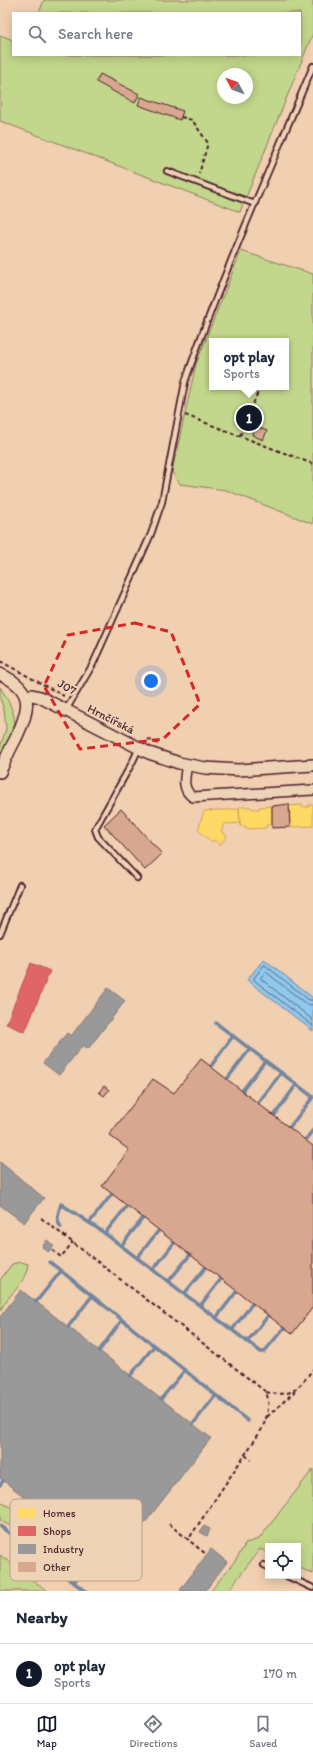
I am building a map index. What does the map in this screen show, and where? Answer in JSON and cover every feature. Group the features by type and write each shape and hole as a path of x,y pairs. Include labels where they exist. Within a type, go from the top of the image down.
{"street":[{"path":"0,674 15,683 25,696 27,706 26,713 0,772"},
{"name":"Hrnčířská","path":"25,696 36,696 139,748 159,757 187,765 205,768 239,770 313,765"},
{"path":"187,765 185,788 193,797 313,790"}],"lane":[{"path":"66,710 93,664 151,534 162,502 185,382 207,319 313,66"},
{"path":"167,171 255,204"},
{"path":"137,878 98,837 95,829 139,748"},
{"path":"0,934 20,885"},
{"path":"294,1579 313,1588"}],"path":[{"path":"181,117 192,120 208,143 196,182"},
{"path":"240,436 259,390"},
{"path":"179,413 313,464"},
{"name":"J07","path":"0,661 72,700"},
{"path":"142,736 161,745"},
{"path":"42,1218 266,1392 269,1399 267,1417 262,1429 188,1540"},
{"path":"52,1250 61,1257 73,1242"},
{"path":"267,1417 296,1390 313,1369"},
{"path":"266,1392 281,1394 296,1390"},
{"path":"245,1455 251,1460"},
{"path":"169,1524 207,1554"}],"highlighted area":[{"path":"135,623 171,632 200,704 163,739 80,749 44,686 68,635"}],"green space":[{"path":"44,0 313,0 313,33 240,212 0,121 0,35 12,40 12,56 301,56 301,12 39,12"},
{"path":"241,251 313,274 313,524 226,490 180,484 172,472 196,364"},
{"path":"0,687 12,711 15,727 0,760 0,748 6,729 4,710 0,698"},
{"path":"21,1262 28,1264 24,1278 0,1311 0,1280 12,1264"},
{"path":"313,1469 313,1574 301,1568 301,1543 265,1543 265,1552 260,1549 228,1591 211,1591 237,1558 246,1543 259,1539"},
{"path":"0,1502 10,1507 10,1526 0,1520"},
{"path":"0,1555 10,1563 10,1581 34,1581 47,1591 0,1591"}],"water":[{"path":"264,959 313,998 313,1031 247,980"}],"building: Homes":[{"path":"302,805 302,807 309,807 309,805 313,805 313,826 290,827 289,806"},
{"path":"272,806 272,825 266,825 266,828 246,829 246,826 240,826 239,807 259,809 259,807"},
{"path":"239,809 240,823 224,824 221,831 227,836 220,845 214,840 212,842 198,830 204,811"}],"building: Shops":[{"path":"31,963 50,971 25,1032 6,1024"}],"building: Industry":[{"path":"108,988 125,1001 88,1049 83,1045 59,1075 43,1063 67,1033 71,1036"},
{"path":"0,1162 44,1198 24,1223 0,1205"},
{"path":"47,1240 54,1246 48,1252 42,1247"},
{"path":"21,1290 211,1438 142,1527 142,1499 27,1499 0,1478 0,1317"},
{"path":"204,1526 210,1529 207,1536 200,1532"},
{"path":"211,1549 227,1562 205,1591 180,1590"}],"building: Other":[{"path":"100,74 139,94 135,103 96,82"},
{"path":"141,97 183,111 180,120 138,105"},
{"path":"255,426 267,431 263,440 252,435"},
{"path":"289,804 290,827 272,828 272,806"},
{"path":"121,809 162,854 145,870 104,825"},
{"path":"201,1059 313,1146 313,1307 292,1334 102,1186 129,1150 109,1135 153,1079 174,1093"},
{"path":"104,1086 109,1090 104,1096 99,1092"}],"waterway":[{"path":"216,1023 313,1097"},
{"path":"211,1066 233,1036"},
{"path":"227,1079 250,1049"},
{"path":"242,1091 265,1061"},
{"path":"258,1103 281,1073"},
{"path":"274,1116 296,1085"},
{"path":"289,1128 313,1097"},
{"path":"305,1140 313,1130"},
{"path":"89,1223 112,1194"},
{"path":"61,1227 58,1222 61,1204 103,1232 261,1352 264,1352 284,1328"},
{"path":"105,1233 127,1206"},
{"path":"121,1246 143,1218"},
{"path":"137,1258 159,1230"},
{"path":"153,1270 174,1243"},
{"path":"168,1282 190,1255"},
{"path":"50,1262 248,1421"},
{"path":"184,1294 206,1267"},
{"path":"36,1302 61,1271"},
{"path":"200,1306 221,1279"},
{"path":"216,1318 237,1291"},
{"path":"68,1327 92,1296"},
{"path":"232,1330 252,1304"},
{"path":"247,1342 268,1316"},
{"path":"99,1351 122,1320"},
{"path":"130,1376 154,1346"},
{"path":"161,1399 185,1370"},
{"path":"193,1424 216,1395"},
{"path":"0,1485 3,1481"},
{"path":"0,1526 10,1534"},
{"path":"72,1581 85,1591"}],"place":[{"name":"opt play","path":"249,418"}]}
